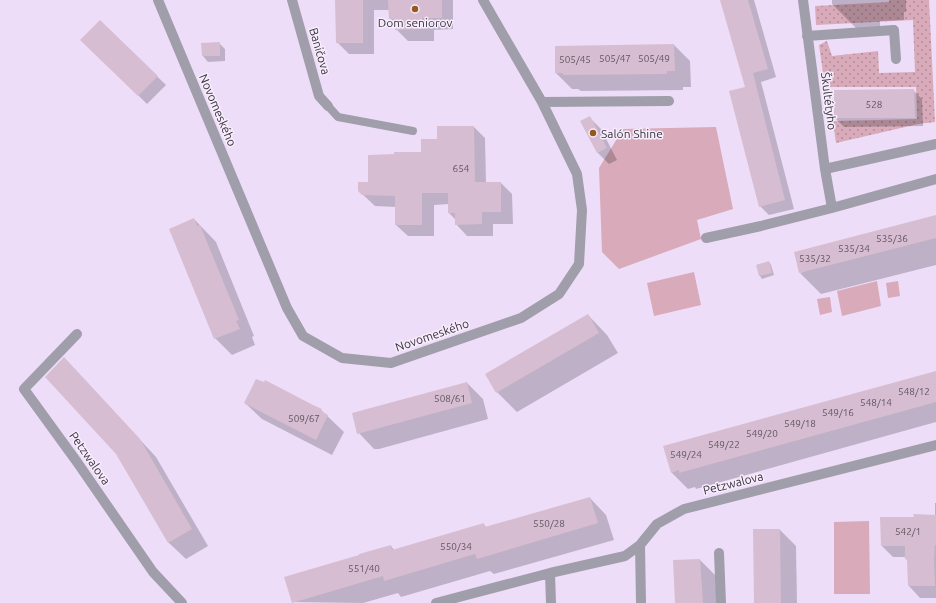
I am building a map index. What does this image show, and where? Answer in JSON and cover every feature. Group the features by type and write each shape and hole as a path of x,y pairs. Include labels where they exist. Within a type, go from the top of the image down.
{"street":[{"name":"Novomeského","path":"158,0 287,308 303,336 342,358 391,363 521,318 559,294 579,264 582,210 577,174 542,102 483,0"},
{"name":"Baničova","path":"292,0 320,96 328,106"},
{"name":"Škultétyho","path":"803,0 825,169 832,208"},
{"path":"807,36 894,30 896,59"},
{"path":"542,102 669,101"},
{"path":"825,169 936,144"},
{"path":"706,238 832,208 936,178"},
{"name":"Petzwalova","path":"77,334 24,389 153,572 182,603"},
{"name":"Petzwalova","path":"436,603 624,556 640,546 657,524 684,509 936,445"},
{"path":"640,546 641,603"},
{"path":"719,553 721,603"},
{"path":"550,574 551,603"}],"lane":[{"path":"328,106 338,117 413,131"}],"shaded area":[{"path":"889,0 929,0 935,122 918,124 836,143 833,121 917,119 916,87 825,87 819,45 827,41 832,56 878,51 879,73 915,72 913,20 816,25 815,6 889,2"},
{"path":"716,127 733,209 697,220 701,239 619,269 602,252 599,168 623,129"},
{"path":"694,272 701,305 654,316 647,283"},
{"path":"877,281 881,306 842,316 837,291"},
{"path":"898,281 900,296 888,298 886,283"},
{"path":"830,297 832,312 820,315 817,299"},
{"path":"869,521 870,594 834,594 834,522"}],"building":[{"name":"Dom seniorov","path":"335,0 363,0 363,43 336,43"},
{"name":"Dom seniorov","path":"388,0 442,0 442,18 422,18 422,29 395,30 395,19 389,19"},
{"path":"720,0 748,0 768,69 753,73 785,200 759,207 729,91 745,87"},
{"path":"100,20 158,76 138,96 80,40"},
{"path":"220,42 220,56 202,56 201,43"},
{"path":"674,44 675,71 667,71 667,74 563,75 563,73 555,73 555,46"},
{"path":"914,89 915,118 834,118 834,90"},
{"path":"590,116 607,148 597,153 580,121"},
{"path":"437,126 474,126 475,182 501,182 501,212 482,212 482,224 455,225 455,213 448,213 448,193 422,193 422,225 395,225 395,196 362,195 358,191 358,182 368,182 368,155 394,154 394,152 421,152 421,139 437,139"},
{"path":"936,215 936,238 799,273 794,252"},
{"path":"194,218 197,226 200,225 239,320 236,321 240,329 214,339 169,229"},
{"path":"769,261 772,273 759,276 756,265"},
{"path":"588,314 599,333 496,393 485,374"},
{"path":"64,357 140,439 192,529 168,543 116,454 45,377"},
{"path":"936,371 936,402 679,473 679,470 671,473 663,446"},
{"path":"256,379 264,382 265,380 322,409 321,411 328,415 316,440 244,403"},
{"path":"467,382 472,403 357,434 352,413"},
{"path":"590,497 598,523 477,559 475,554 384,581 383,576 292,603 284,577 391,545 392,550 484,523 485,527"},
{"path":"913,514 936,515 936,545 934,559 935,586 908,586 905,546 881,546 880,517 914,517"},
{"path":"753,529 780,529 781,603 754,603"},
{"path":"700,559 703,603 675,603 673,560"}],"place":[{"name":"Dom seniorov","path":"415,9"},
{"name":"Salón Shine","path":"593,133"}]}
